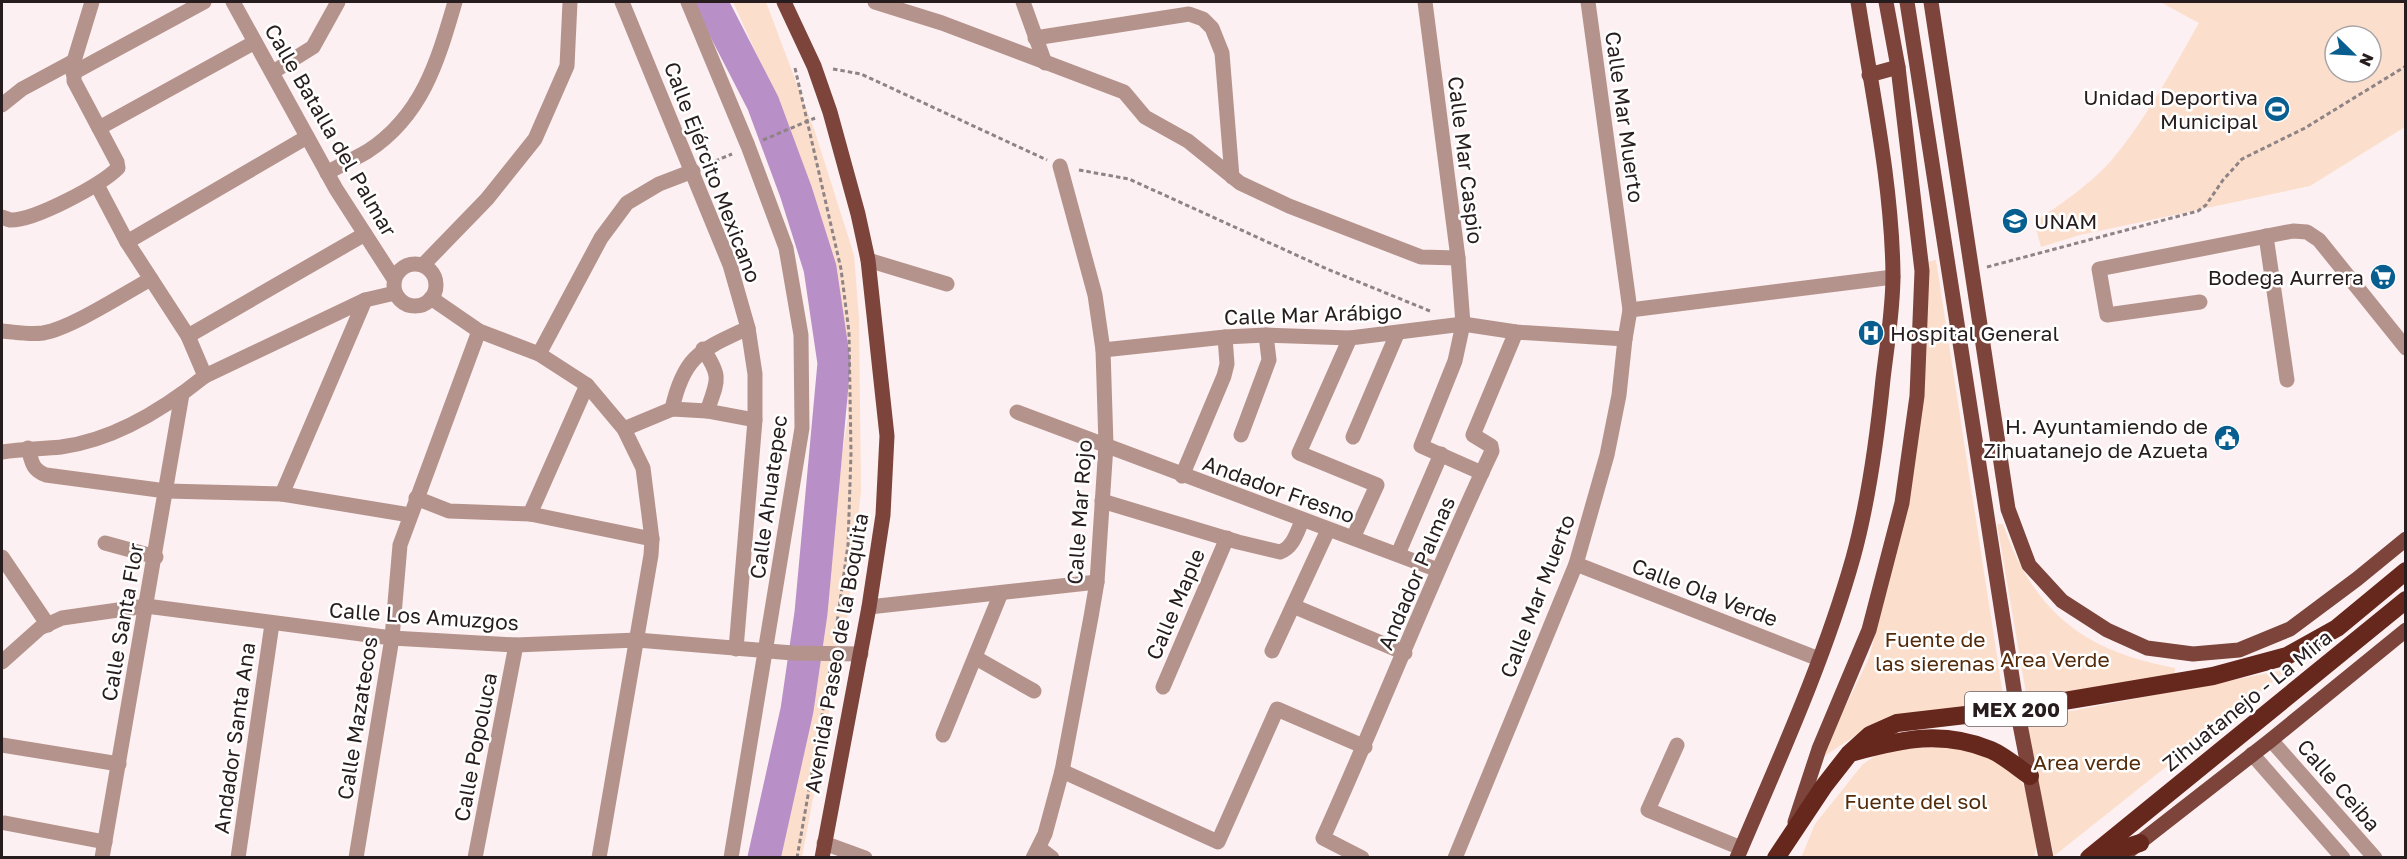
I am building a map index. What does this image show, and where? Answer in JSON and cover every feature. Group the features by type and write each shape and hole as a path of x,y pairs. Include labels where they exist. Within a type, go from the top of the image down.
{"highway":[{"name":"Zihuatanejo - La Mira","path":"1776,858 1849,754 1870,735 1898,723 2017,709 2213,676 2287,656 2337,628 2406,571"},
{"name":"Zihuatanejo - La Mira","path":"2091,858 2406,600"},
{"path":"1849,754 1904,739 1950,738 1993,751 2030,776"},
{"path":"1782,858 1791,834"},
{"path":"2091,858 2140,843"}],"main road":[{"name":"Avenida Paseo de la Boquita","path":"784,2 814,66 830,112 868,260 887,436 883,515 869,607 823,850"},
{"path":"1739,853 1819,659 1853,557 1870,481 1893,278 1890,211 1858,2"},
{"path":"1791,834 1819,749 1869,630 1902,503 1917,396 1922,272 1898,67 1886,2"},
{"path":"1907,2 2017,709 2046,858"},
{"path":"1931,2 2008,509 2029,565 2062,601 2106,630 2147,648 2193,654 2239,650 2290,629 2406,539"},
{"path":"1869,75 1898,67"},
{"path":"1946,257 1969,251"},
{"path":"2121,858 2403,636"}],"street":[{"path":"2,217 10,220 36,214 97,185 118,168 117,162 74,81 73,67 92,2"},
{"path":"2,105 22,89 73,67 204,2"},
{"name":"Calle Batalla del Palmar","path":"233,2 327,173 395,286"},
{"path":"273,72 313,47 338,2"},
{"path":"327,173 369,150 402,122 426,87 441,49 455,2"},
{"path":"423,265 487,199 535,139 567,66 570,2"},
{"name":"Calle Ejército Mexicano","path":"622,2 730,265 748,328 754,374 754,420 736,649"},
{"name":"Calle Ahuatepec","path":"688,2 748,146 786,248 801,335 802,428 732,858"},
{"path":"875,2 942,23 1124,92 1145,117 1188,141 1240,183 1289,206 1421,257 1458,263"},
{"path":"1023,2 1045,63"},
{"name":"Calle Mar Caspio","path":"1425,2 1458,263 1463,324 1455,361 1421,446 1441,454"},
{"name":"Calle Mar Muerto","path":"1588,2 1630,310"},
{"path":"1035,38 1190,14 1203,19 1212,28 1222,53 1232,177"},
{"path":"99,129 255,42"},
{"path":"128,242 307,137"},
{"name":"Calle Mar Rojo","path":"1036,853 1062,771 1097,582 1106,445 1103,350 1095,295 1060,166"},
{"path":"539,354 601,238 627,203 659,184 693,171"},
{"path":"97,185 97,189 128,242 188,336 205,376"},
{"path":"2200,302 2107,315 2099,269 2293,231 2307,232 2319,240 2406,348"},
{"path":"188,336 365,234"},
{"path":"2266,236 2287,380"},
{"path":"868,260 946,284"},
{"path":"415,263 423,265 431,271 435,280 435,290 424,304 407,304 395,286 399,271 415,263"},
{"path":"1625,339 1630,310 1893,278"},
{"path":"2,331 44,333 63,326 151,279"},
{"path":"2,452 28,448 62,447 122,430 183,394 205,376 395,286"},
{"path":"431,298 479,330 539,354 587,385 624,429 643,468 652,539 599,858"},
{"path":"282,494 365,300"},
{"name":"Calle Mar Arábigo","path":"1103,350 1266,335 1350,338 1397,334 1463,324 1516,332 1625,339"},
{"path":"672,409 677,385 686,368 703,349 748,328"},
{"name":"Calle Mazatecos","path":"356,858 392,638 400,545 479,330"},
{"name":"Andador Palmas","path":"1342,853 1323,838 1365,747 1438,570 1492,451 1491,446 1476,439 1473,435 1474,429 1516,332"},
{"path":"1353,437 1397,334"},
{"path":"1241,435 1269,360 1266,335"},
{"path":"1182,476 1226,370 1225,337"},
{"path":"1350,338 1299,453 1377,485 1353,538"},
{"name":"Calle Mar Muerto","path":"1455,858 1576,564 1607,454 1619,395 1625,339"},
{"path":"703,349 715,366 717,377 707,411"},
{"path":"530,514 587,385"},
{"name":"Calle Santa Flor","path":"102,858 183,394"},
{"path":"624,429 672,409 707,411 754,420"},
{"name":"Andador Fresno","path":"1017,412 1182,476 1438,570"},
{"path":"28,448 33,467 37,472 46,476 166,491 282,494 410,514"},
{"path":"1398,554 1441,454 1482,473"},
{"path":"416,498 449,511 530,514 652,539"},
{"path":"1102,501 1280,552 1286,550 1292,543 1302,521"},
{"path":"1272,651 1328,530"},
{"name":"Calle Maple","path":"1163,687 1227,538"},
{"path":"105,543 156,557"},
{"path":"2,557 48,625"},
{"name":"Calle Ola Verde","path":"1576,564 1819,659"},
{"path":"869,607 1097,582"},
{"path":"943,735 1001,594"},
{"name":"Calle Los Amuzgos","path":"2,662 40,628 62,618 146,606 392,638 516,645 637,640 793,653 861,654"},
{"path":"1293,606 1405,652"},
{"name":"Andador Santa Ana","path":"238,858 272,624"},
{"name":"Calle Popoluca","path":"475,858 516,645"},
{"path":"976,658 1034,691"},
{"path":"1062,771 1218,842 1277,709 1365,747"},
{"name":"Calle Ceiba","path":"2271,740 2375,858"},
{"path":"2,745 119,764"},
{"path":"1677,745 1648,810 1739,853"},
{"path":"2252,754 2343,858"},
{"path":"5,823 105,842"},
{"path":"823,850 865,858"},
{"path":"1036,853 1052,858"},
{"path":"1342,853 1362,858"}],"path":[{"path":"791,58 841,269 849,332 851,453 848,545 830,655 824,713 797,858"},
{"path":"795,68 814,66 861,74 1060,166 1129,179 1327,269 1431,312"},
{"path":"2206,205 2223,180 2242,159 2305,128 2406,66"},
{"path":"693,171 830,112"}],"green space":[{"path":"733,2 766,2 815,132 854,255 859,318 861,491 847,618 802,857 780,857 801,757 818,613 848,416 842,310 774,93"},
{"name":"Unidad Deportiva Municipal","path":"2160,2 2405,2 2405,127 2310,186 2080,235 2041,247 2034,222 2102,171 2147,112 2199,23"},
{"name":"Fuente de las sierenas","path":"1936,260 2004,702 1864,730 1820,759 1869,658 1902,531 1916,457 1924,364 1926,262"},
{"name":"Area Verde","path":"1997,524 2003,524 2015,555 2030,581 2047,604 2066,623 2089,639 2114,651 2143,661 2175,668 2174,678 2027,699"},
{"name":"Area verde","path":"2289,669 2054,856 2024,720"},
{"name":"Fuente del sol","path":"1954,746 1996,758 2014,772 2027,795 2036,829 2034,857 1801,858 1815,824 1863,764 1884,750"}],"waterway":[{"path":"711,2 763,103 796,192 820,268 834,363 811,613 797,710 764,858"}],"place":[{"name":"Unidad Deportiva Municipal","path":"2277,109"},
{"name":"UNAM","path":"2015,221"},
{"name":"Bodega Aurrera","path":"2383,277"},
{"name":"Hospital General","path":"1871,333"},
{"name":"H. Ayuntamiendo de Zihuatanejo de Azueta","path":"2227,438"}]}
